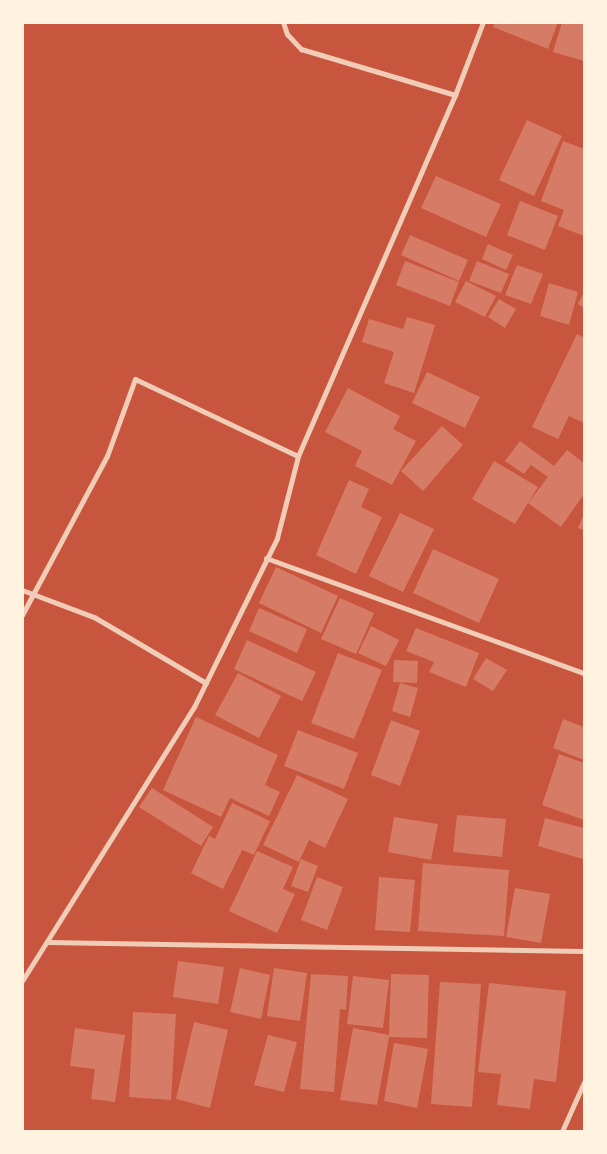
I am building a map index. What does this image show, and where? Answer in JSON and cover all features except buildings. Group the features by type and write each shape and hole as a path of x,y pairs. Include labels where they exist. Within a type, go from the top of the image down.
{"street":[{"path":"283,22 287,34 301,49 455,95"},
{"path":"22,981 194,708 277,538 298,456 455,95 482,22"},
{"path":"22,615 107,456 135,379 298,456"},
{"path":"266,558 584,673"},
{"path":"22,590 94,617 206,683"},
{"path":"47,942 584,951"},
{"path":"563,1129 584,1082"},
{"path":"415,1132 563,1129 575,1132"}]}
